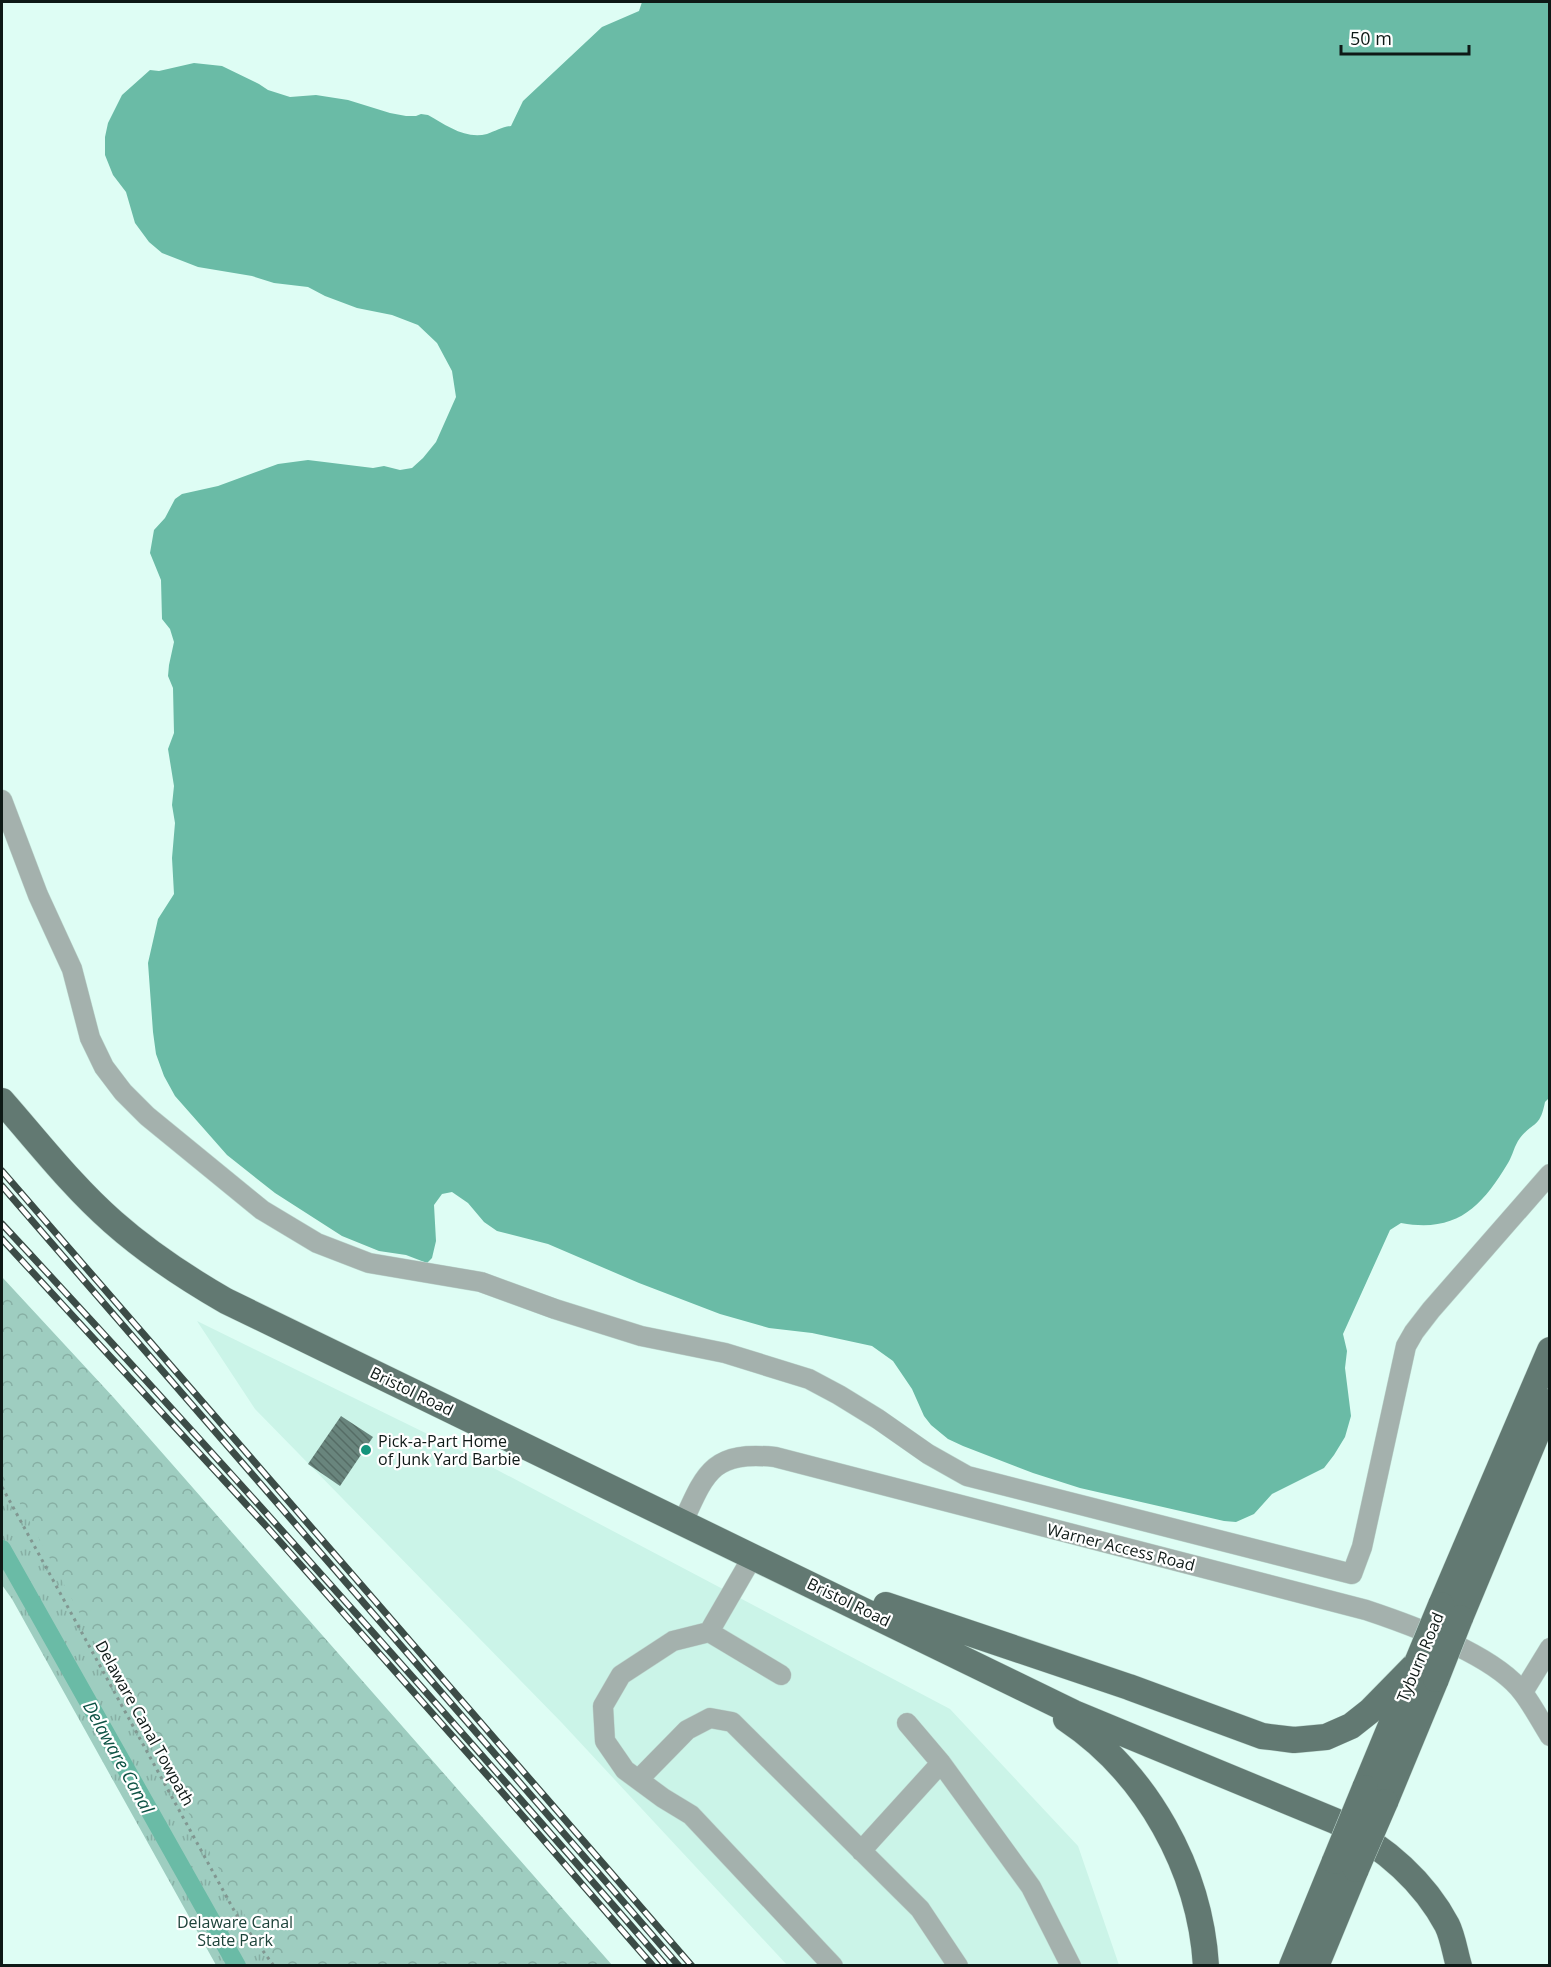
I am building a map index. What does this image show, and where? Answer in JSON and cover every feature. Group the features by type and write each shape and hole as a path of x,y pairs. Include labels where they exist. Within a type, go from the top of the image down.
{"main road":[{"name":"Bristol Road","path":"2,1101 75,1184 112,1221 152,1255 181,1275 226,1301 903,1628"},
{"name":"Tyburn Road","path":"1316,1965 1346,1865 1451,1612 1550,1350"},
{"name":"Tyburn Road","path":"1451,1612 1550,1402"},
{"path":"830,1593 886,1605 969,1632 1262,1736 1294,1740 1326,1737 1351,1726 1427,1671"},
{"path":"903,1628 1046,1706 1091,1738 1122,1768 1148,1801 1182,1863 1200,1916 1206,1965"},
{"path":"903,1628 1074,1713 1335,1821 1364,1836 1397,1862 1431,1901 1448,1926 1459,1965"},
{"path":"903,1628 1340,1809 1386,1839 1430,1880 1452,1910 1471,1965"},
{"name":"Tyburn Road","path":"1292,1965 1346,1865"}],"street":[{"path":"2,800 38,895 72,969 90,1038 112,1080 147,1116 216,1174 295,1232 369,1263 481,1282 555,1309 641,1336 725,1353 809,1379 878,1419 928,1454 967,1476 1352,1574 1362,1547 1406,1346 1431,1310 1550,1174"},
{"name":"Warner Access Road","path":"683,1522 705,1477 718,1465 734,1458 751,1455 775,1457 1366,1610 1402,1622 1475,1655 1502,1671 1523,1692 1550,1736"},
{"path":"709,1632 753,1556"},
{"path":"781,1675 709,1632 673,1641 621,1675 603,1706 605,1740 626,1770 690,1815 833,1965"},
{"path":"1523,1692 1550,1648"},
{"path":"639,1779 687,1730 710,1718 732,1722 920,1909 958,1965"},
{"path":"907,1723 941,1763 1031,1887 1071,1965"},
{"path":"861,1851 941,1763"}],"path":[{"name":"Delaware Canal Towpath","path":"2,1487 236,1914 274,1965"}],"shaded area":[{"path":"642,2 1549,2 1549,1098 1545,1102 1539,1120 1520,1138 1510,1160 1488,1193 1465,1214 1437,1224 1401,1223 1390,1230 1343,1334 1347,1351 1345,1368 1351,1416 1345,1437 1324,1468 1272,1494 1254,1514 1236,1522 1080,1488 963,1446 948,1439 931,1425 924,1416 912,1389 893,1361 872,1346 812,1333 769,1328 720,1314 639,1283 548,1244 497,1231 484,1222 468,1203 452,1192 442,1194 434,1205 436,1241 432,1258 427,1263 406,1255 379,1251 342,1236 275,1193 227,1155 175,1096 164,1076 156,1054 148,963 158,919 174,894 172,858 175,823 172,805 174,786 168,749 174,733 173,688 168,676 174,642 170,629 162,619 161,580 150,553 154,530 165,518 175,499 182,494 218,486 278,464 308,460 373,468 384,466 400,470 412,468 436,442 456,397 452,371 437,343 418,325 392,315 357,308 308,287 274,283 252,276 198,267 162,253 149,242 135,223 126,192 113,175 105,155 108,123 122,95 150,70 159,71 194,63 222,66 268,90 290,97 316,95 348,100 406,116 428,115 464,133 487,134 511,126 523,101 602,27 639,11"},
{"path":"197,1321 450,1445 950,1709 1078,1846 1119,1965 787,1965 562,1723 255,1409"}],"green space":[{"path":"2,1277 114,1398 612,1965 281,1965 242,1911 12,1489 2,1475"},
{"name":"Delaware Canal State Park","path":"2,1463 298,1965 216,1965 12,1599 2,1585"}],"building":[{"path":"341,1416 373,1437 340,1486 308,1464"}],"waterway":[{"name":"Delaware Canal","path":"2,1549 237,1966"}],"railway":[{"path":"2,1171 692,1966"},
{"path":"2,1186 679,1966"},
{"path":"2,1224 337,1592 666,1966"},
{"path":"2,1239 267,1527 653,1966"}],"place":[{"name":"Pick-a-Part Home of Junk Yard Barbie","path":"366,1450"}]}
